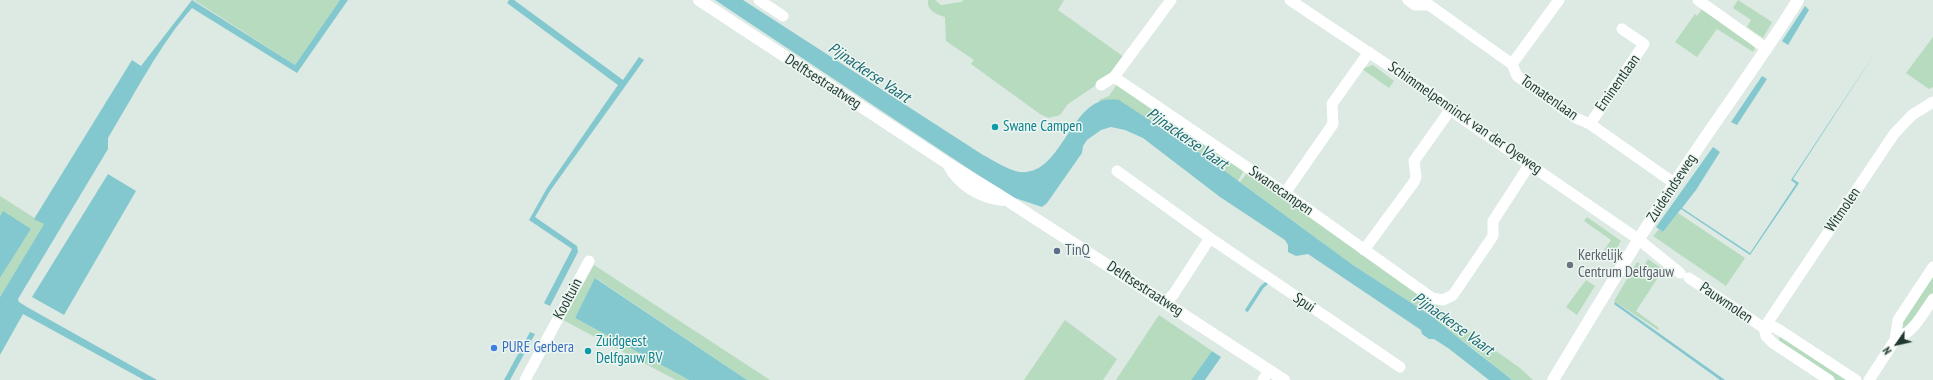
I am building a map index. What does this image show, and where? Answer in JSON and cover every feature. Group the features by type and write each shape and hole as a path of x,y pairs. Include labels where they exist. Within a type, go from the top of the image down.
{"street":[{"name":"Delftsestraatweg","path":"699,0 947,163 1165,302 1266,375 1284,380"},
{"path":"759,0 783,16"},
{"path":"1101,85 1117,78 1171,0"},
{"name":"Schimmelpenninck van der Oyeweg","path":"1290,0 1356,46 1370,52 1440,100 1450,110 1638,239"},
{"name":"Tomatenlaan","path":"1408,0 1415,4 1431,3 1512,64 1517,76 1576,118 1590,124 1674,184"},
{"path":"1512,64 1559,0"},
{"path":"1698,0 1767,49"},
{"name":"Zuideindseweg","path":"1553,380 1638,239 1767,49 1798,0"},
{"name":"Eminentlaan","path":"1590,124 1644,44 1622,29"},
{"path":"1285,193 1333,124 1332,104 1370,52"},
{"name":"Swanecampen","path":"1117,78 1285,193 1432,298 1443,300 1453,295 1493,236 1493,221 1530,164"},
{"name":"Witmolen","path":"1764,328 1894,134 1912,115 1933,102"},
{"path":"1364,250 1414,182 1416,177 1414,161 1450,110"},
{"name":"Spui","path":"1117,171 1275,284 1400,367"},
{"path":"1165,302 1173,294 1210,238"},
{"name":"Pauwmolen","path":"1638,239 1684,276 1764,328 1774,328 1781,331 1856,380"},
{"name":"Kooltuin","path":"526,380 589,261"},
{"path":"1895,340 1895,329 1898,320 1933,267"},
{"path":"1869,380 1895,340 1904,336 1913,329 1933,299"},
{"name":"Pauwmolen","path":"1764,328 1766,336 1773,343 1829,380"}],"green space":[{"path":"194,0 340,0 295,65"},
{"path":"928,0 935,0 941,5 961,2 964,0 1064,0 1058,10 1124,57 1111,75 1068,104 1060,115 1049,118 1040,114 971,64 974,60 946,41 945,17 935,13 929,7"},
{"path":"1738,0 1772,22 1763,38 1747,27 1751,20 1733,8"},
{"path":"1702,9 1749,42 1755,48 1753,52 1714,27 1717,29 1697,57 1675,42 1695,14 1697,16"},
{"path":"1933,37 1933,87 1929,89 1906,73"},
{"path":"1373,65 1394,81 1389,88 1362,69"},
{"path":"1118,83 1244,170 1238,181 1163,130 1111,99 1100,102 1099,100 1109,96"},
{"path":"1247,173 1439,307 1445,315 1520,368 1533,380 1512,380 1477,351 1439,324 1433,317 1353,265 1240,182"},
{"path":"0,196 44,224 0,297 0,278 31,229 0,216"},
{"path":"1678,213 1745,258 1726,286 1653,236 1659,229 1663,232"},
{"path":"1587,217 1621,241 1612,256 1604,250 1611,240 1584,221"},
{"path":"1648,259 1668,273 1664,279 1659,276 1636,311 1659,328 1658,330 1614,301 1637,262 1644,266"},
{"path":"594,265 770,380 747,380 596,278 575,318 689,380 676,380 563,320"},
{"path":"1933,275 1933,294 1906,330 1902,327 1901,323"},
{"path":"1586,280 1595,286 1577,315 1566,307"},
{"path":"1159,315 1212,351 1191,380 1116,380"},
{"path":"1065,320 1117,359 1103,380 1024,380"},
{"path":"1781,335 1848,380 1836,380 1778,341"}],"water":[{"path":"192,0 295,65 340,0 348,0 297,73 192,8 180,22 147,71 108,138 108,149 18,299 19,302 27,307 157,380 144,380 23,314 0,355 0,297 44,224 34,219 132,60 141,66"},
{"path":"509,0 514,0 623,80 639,57 644,60 550,191 535,217 577,246 578,252 550,306 544,303 572,249 529,220 547,188 618,85 507,3"},
{"path":"715,0 743,0 983,155 1015,171 1020,172 1035,170 1048,161 1078,119 1089,108 1103,100 1119,100 1207,158 1353,265 1433,317 1512,380 1489,380 1448,348 1434,339 1429,339 1422,334 1421,330 1308,254 1296,256 1288,252 1288,245 1285,240 1220,197 1143,138 1125,130 1111,127 1101,130 1087,140 1083,146 1082,153 1047,203 1042,207 1015,198 1002,191"},
{"path":"1805,6 1809,10 1788,45 1782,41"},
{"path":"1877,50 1793,179 1799,183 1750,255 1681,209 1663,232 1656,227 1713,147 1720,152 1696,190 1682,208 1750,253 1796,184 1791,180"},
{"path":"1762,76 1767,79 1737,125 1731,122"},
{"path":"108,174 136,191 64,315 32,297"},
{"path":"3,211 31,229 0,278 0,216"},
{"path":"595,278 747,380 689,380 575,318"},
{"path":"1615,302 1725,380 1720,380 1614,304"},
{"path":"530,332 535,334 510,380 504,380"},
{"path":"1212,351 1221,357 1205,380 1191,380"}],"waterway":[{"path":"1247,310 1262,287 1269,281"}],"place":[{"name":"Swane Campen","path":"995,127"},
{"name":"TinQ","path":"1057,251"},
{"name":"Kerkelijk Centrum Delfgauw","path":"1570,265"},
{"name":"PURE Gerbera","path":"494,348"},
{"name":"Zuidgeest Delfgauw BV","path":"588,351"}],"water label":[{"name":"Pijnackerse Vaart","path":"869,73"},
{"name":"Pijnackerse Vaart","path":"1187,139"},
{"name":"Pijnackerse Vaart","path":"1453,324"}]}
